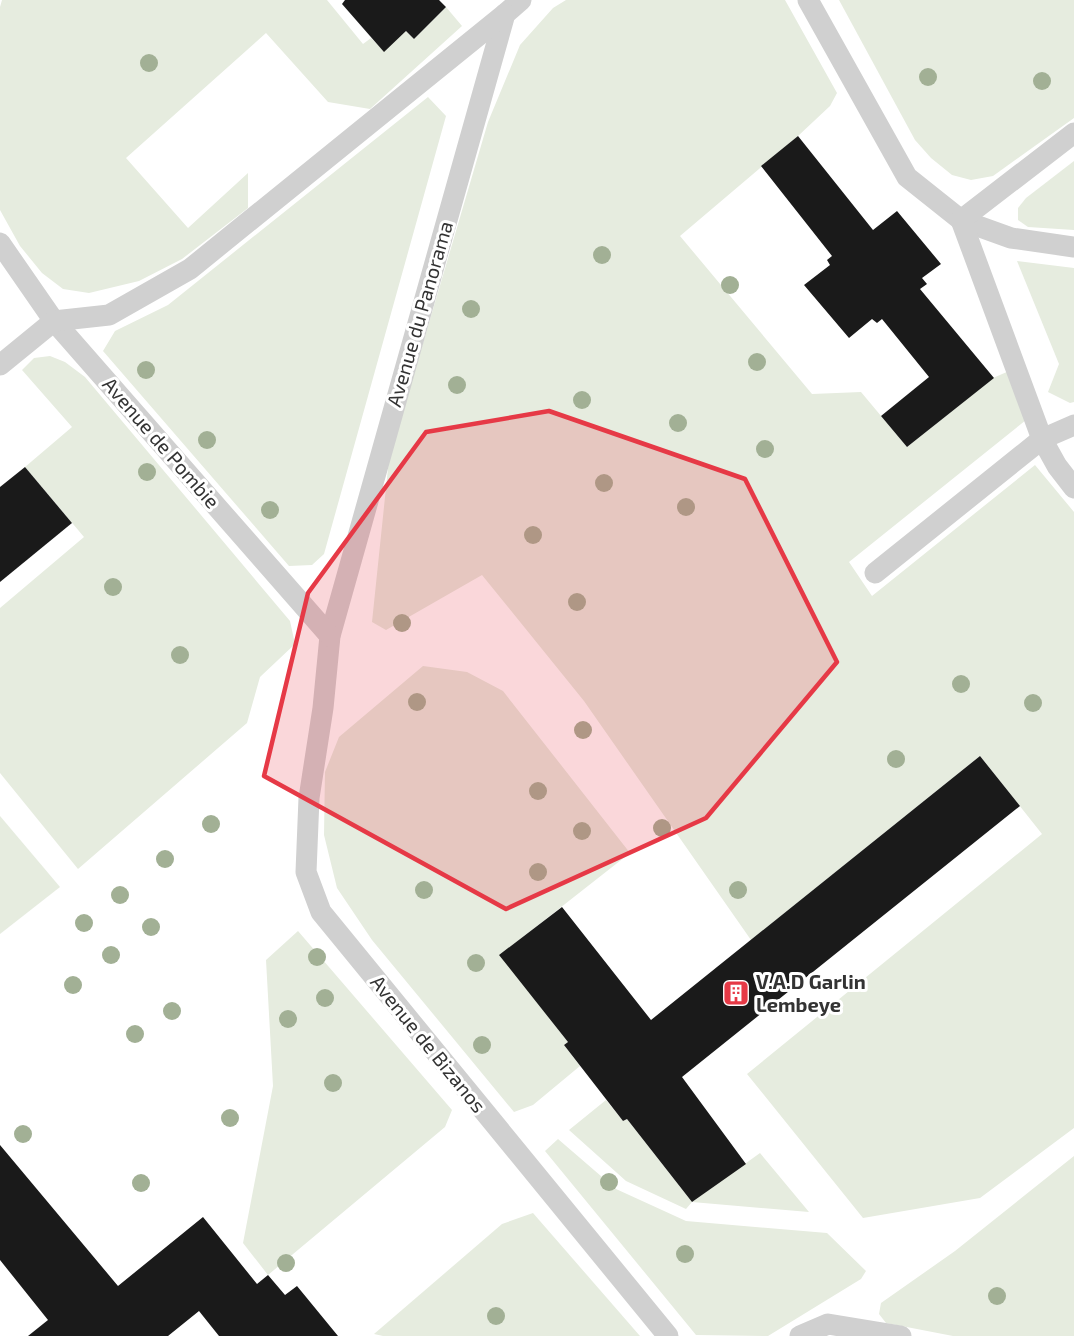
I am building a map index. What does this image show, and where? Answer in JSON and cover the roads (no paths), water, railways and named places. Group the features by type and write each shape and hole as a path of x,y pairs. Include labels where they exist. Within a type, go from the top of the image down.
{"lane":[{"path":"0,365 54,321 108,315 190,269 521,0"},
{"path":"808,0 907,177 961,220 1011,238 1074,247"},
{"name":"Avenue du Panorama","path":"323,708 330,636 505,14"},
{"path":"961,220 1074,133"},
{"path":"961,220 1042,439 1057,466 1074,488"},
{"name":"Avenue de Pombie","path":"0,243 54,321 330,636"},
{"path":"875,573 1042,439 1074,425"},
{"name":"Avenue de Bizanos","path":"323,708 309,798 306,872 321,912 668,1336"},
{"path":"800,1336 828,1324 902,1336"}],"place":[{"name":"V.A.D Garlin Lembeye","path":"736,993"}]}
